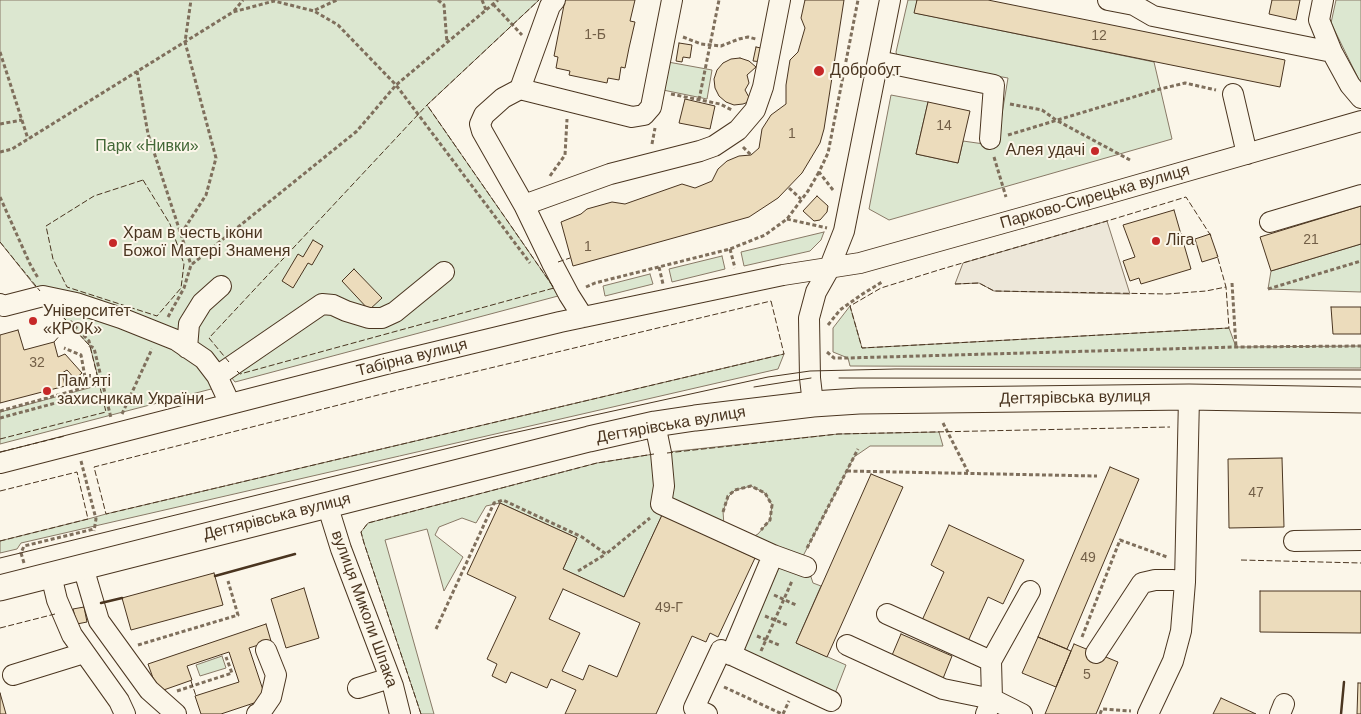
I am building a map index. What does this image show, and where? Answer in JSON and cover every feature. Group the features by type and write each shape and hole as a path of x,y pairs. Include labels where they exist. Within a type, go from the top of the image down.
{"main road":[{"name":"Дегтярівська вулиця","path":"0,588 589,439 655,424 695,418 813,404 859,401 1189,397 1361,400"}],"street":[{"path":"520,89 550,6 555,0"},
{"path":"583,317 569,295 524,205 482,131 480,124 484,114 503,98 520,89 632,117 644,115 651,107 672,0"},
{"path":"524,205 610,174 681,157 714,146 738,130 755,110 763,87 780,0"},
{"path":"813,404 810,378 809,318 816,292 829,268 844,231 890,0"},
{"path":"1323,0 1319,20 1332,52 1350,84 1361,98"},
{"path":"1119,1 1134,5 1153,16 1332,52"},
{"path":"878,61 994,85 990,139"},
{"path":"1234,94 1247,154"},
{"name":"Парково-Сирецька вулиця","path":"829,268 860,263 1361,121"},
{"path":"1270,222 1361,195"},
{"name":"Табірна вулиця","path":"0,463 386,364 583,317 783,275 829,268"},
{"path":"217,376 322,304 333,305 368,318 382,318 395,312 444,272"},
{"path":"187,348 189,324 202,303 221,286"},
{"path":"0,304 4,306 43,296 48,297 76,303 176,340 204,359 217,376 230,404"},
{"path":"1142,713 1172,661 1181,631 1185,582 1189,397"},
{"path":"655,424 661,453 664,486 661,504 773,555 802,566"},
{"name":"вулиця Миколи Шпака","path":"327,504 341,549 390,678 400,714"},
{"path":"1294,541 1361,540"},
{"path":"731,655 773,555"},
{"path":"83,567 99,621 149,690 176,714"},
{"path":"51,575 58,600 72,635 119,701 125,714"},
{"path":"1088,648 1142,583 1155,580 1185,582"},
{"path":"989,707 991,661 1030,591"},
{"path":"887,614 991,661"},
{"path":"847,645 943,689 989,707 1022,714"},
{"path":"258,714 271,697 276,675 266,650"},
{"path":"707,714 694,708 721,650 831,701"},
{"path":"13,675 84,653"},
{"path":"358,688 390,678"}],"path":[{"path":"181,234 206,195 216,158 185,42 191,0"},
{"path":"234,12 243,0"},
{"path":"314,11 337,0"},
{"path":"438,0 444,5 447,43"},
{"path":"482,0 486,10"},
{"path":"121,416 159,333 184,288 191,265 357,131 396,85 498,0"},
{"path":"699,100 719,0"},
{"path":"579,290 595,283 730,249 766,234 787,219 819,172 828,153 858,0"},
{"path":"0,152 12,149 234,12 274,2 314,11 338,25 396,85 534,268"},
{"path":"493,4 534,48"},
{"path":"666,32 701,44 710,45 721,46 748,37 772,43"},
{"path":"0,52 28,139"},
{"path":"137,71 148,134 191,265"},
{"path":"1006,197 990,139 1160,88 1185,83 1234,94"},
{"path":"663,92 720,104 748,118"},
{"path":"548,195 547,180 565,155 568,101"},
{"path":"993,101 1042,110 1056,120 1130,160"},
{"path":"0,124 22,120"},
{"path":"741,145 752,155"},
{"path":"819,172 834,192"},
{"path":"788,188 801,199"},
{"path":"0,197 30,264 48,297"},
{"path":"787,219 827,228 829,219"},
{"path":"730,249 735,270"},
{"path":"1268,289 1361,261"},
{"path":"659,267 663,284"},
{"path":"825,329 840,310 882,282"},
{"path":"1232,283 1236,348"},
{"path":"90,346 94,348 111,418"},
{"path":"825,350 834,358 848,358 1361,346"},
{"path":"0,411 83,388 85,377 81,355 64,348"},
{"path":"0,418 63,401 61,394"},
{"path":"943,423 968,472"},
{"path":"755,666 784,599 802,566 858,449"},
{"path":"23,549 24,546 94,530 96,519 81,461"},
{"path":"848,470 1097,476"},
{"path":"724,533 723,511 728,496 735,490 751,486 765,492 772,505 770,520 758,534 744,542"},
{"path":"436,629 494,503 503,500 512,504 582,536 606,554"},
{"path":"578,571 606,554 654,514 661,504"},
{"path":"1088,648 1120,540 1175,559"},
{"path":"119,650 238,615 228,581"},
{"path":"771,594 796,605"},
{"path":"762,614 788,625"},
{"path":"754,634 779,645"},
{"path":"157,697 232,673 226,657"},
{"path":"708,679 782,714"},
{"path":"1100,714 1102,709 1142,713"}],"green space":[{"name":"Парк «Нивки»","path":"0,0 539,0 427,105 558,296 235,382 213,354 167,332 198,365 215,388 0,444 0,412 100,385 90,346 43,296 0,242"},
{"path":"908,0 917,0 915,13 1154,62 1172,139 889,220 869,209 891,95 928,102 916,154 958,163 963,141 991,145 998,138 1008,78 898,59 896,52"},
{"path":"1336,0 1361,0 1361,84 1331,23"},
{"path":"668,62 712,70 707,99 663,90"},
{"path":"824,232 821,240 810,251 744,266 741,252"},
{"path":"1361,244 1361,292 1268,289 1271,271"},
{"path":"722,256 725,269 672,282 669,269"},
{"path":"650,274 653,284 605,296 603,286"},
{"path":"850,306 862,348 1229,328 1236,347 1361,346 1361,368 850,366 848,358 833,352 833,328"},
{"path":"784,354 778,369 21,543 17,549 0,553 0,541 106,514"},
{"path":"939,432 943,446 870,446 854,457 802,558 751,538 758,534 770,520 772,505 765,493 751,486 735,490 729,496 723,511 724,526 666,500 668,452 838,434"},
{"path":"654,454 656,491 651,507 662,515 624,597 563,569 577,538 500,503 486,506 476,523 462,518 439,527 435,535 463,557 444,591 427,529 385,540 434,714 421,714 364,543 361,532 368,523 597,463"},
{"path":"774,564 810,574 813,583 821,586 796,643 846,665 834,696 741,654"},
{"path":"222,656 226,668 200,676 196,665"}],"shaded area":[{"path":"1107,221 1130,294 994,291 979,283 955,284 963,263"}],"building":[{"path":"565,0 635,0 630,21 635,22 625,68 621,67 619,80 608,78 607,83 569,75 570,71 556,68 558,57 554,56"},
{"path":"805,0 844,0 824,129 820,143 802,173 778,198 749,217 573,266 561,222 581,214 587,209 612,202 625,204 682,184 695,188 712,181 718,169 727,161 739,156 751,155 759,148 762,129 771,115 786,104 786,85 790,60 798,52 805,28 801,18"},
{"path":"917,0 988,0 1285,60 1280,87 914,13"},
{"path":"1272,0 1300,0 1296,20 1269,14"},
{"path":"679,43 692,45 690,58 683,57 682,62 676,61"},
{"path":"756,47 766,49 763,62 753,61"},
{"path":"740,58 749,61 756,67 747,75 749,83 745,90 751,101 734,105 726,102 719,96 715,88 714,79 717,70 723,63 731,59"},
{"path":"685,99 715,106 710,129 679,123"},
{"path":"928,102 970,111 958,163 916,154"},
{"path":"817,196 828,206 827,212 820,220 814,221 803,211"},
{"path":"1361,206 1361,244 1271,271 1260,237"},
{"name":"Ліга","path":"1174,210 1191,269 1141,284 1139,278 1130,281 1123,261 1135,257 1123,225"},
{"path":"1210,234 1218,257 1202,262 1195,239"},
{"path":"313,240 323,246 312,265 308,263 293,288 282,281 298,254 303,257"},
{"path":"354,269 382,298 369,310 342,281"},
{"path":"1331,307 1361,307 1361,334 1333,334"},
{"path":"18,330 24,350 54,342 58,357 65,354 82,373 75,379 67,370 62,373 65,386 0,403 0,335"},
{"path":"1282,458 1284,527 1229,528 1228,459"},
{"path":"1110,467 1139,479 1067,649 1038,637"},
{"path":"871,474 903,487 827,657 796,643"},
{"path":"500,503 577,538 563,569 624,597 662,515 755,558 718,637 710,633 706,642 692,636 656,714 565,714 576,690 551,679 547,688 511,672 506,683 492,676 497,664 487,659 516,597 467,574","holes":["563,589 640,623 617,677 589,665 583,680 562,671 580,633 549,619"]},
{"path":"949,525 1024,560 1003,604 988,597 965,648 919,627 944,572 931,565"},
{"path":"214,573 223,605 131,630 122,598"},
{"path":"304,588 319,638 286,648 271,599"},
{"path":"1260,591 1361,591 1361,633 1260,632"},
{"path":"84,607 87,622 77,624 73,609"},
{"path":"266,624 271,641 249,648 266,699 221,714 201,714 195,696 239,682 229,652 187,666 192,680 158,692 148,664"},
{"path":"901,634 952,656 942,681 890,660"},
{"path":"1038,637 1071,651 1056,687 1022,673"},
{"path":"1074,644 1118,662 1096,714 1045,714"},
{"path":"1358,683 1361,683 1361,714 1357,714"},
{"path":"0,693 6,714 0,714"},
{"path":"1221,698 1256,714 1213,714"}],"tram line":[{"path":"0,558 490,438 768,377 810,371 895,369 1361,370"},
{"path":"754,387 811,378"},
{"path":"839,378 1361,379"}],"fence":[{"path":"229,362 209,338 427,105 539,0"},
{"path":"237,371 240,374 554,288 427,105"},
{"path":"143,180 170,224 184,264 181,288 157,316 67,287 53,259 46,226 94,196 143,180"},
{"path":"1211,236 1186,197 881,288 850,306 862,348 1229,328 1226,287"},
{"path":"0,242 40,291"},
{"path":"955,284 979,283 994,291 1167,294 1206,291 1226,287 1217,255"},
{"path":"558,262 570,258"},
{"path":"771,301 784,354 106,514 94,467 394,391 771,301"},
{"path":"0,439 106,412 90,346 53,306"},
{"path":"54,342 70,324"},
{"path":"667,453 838,434 1170,427"},
{"path":"0,452 65,436"},
{"path":"421,714 364,543 361,532 368,523 597,463 654,454"},
{"path":"0,491 77,472 88,519 0,541"},
{"path":"1241,560 1361,563"},
{"path":"0,628 55,614"},
{"path":"191,681 196,696"}],"wall":[{"path":"215,576 295,554"},
{"path":"101,603 122,598"},
{"path":"1341,714 1344,682"}],"place":[{"name":"Добробут","path":"819,71"},
{"name":"Алея удачі","path":"1095,151"},
{"name":"Ліга","path":"1156,241"},
{"name":"Храм в честь ікони Божої Матері Знаменя","path":"113,243"},
{"name":"Університет «КРОК»","path":"33,321"},
{"name":"Пам'яті захисникам України","path":"47,391"}]}
